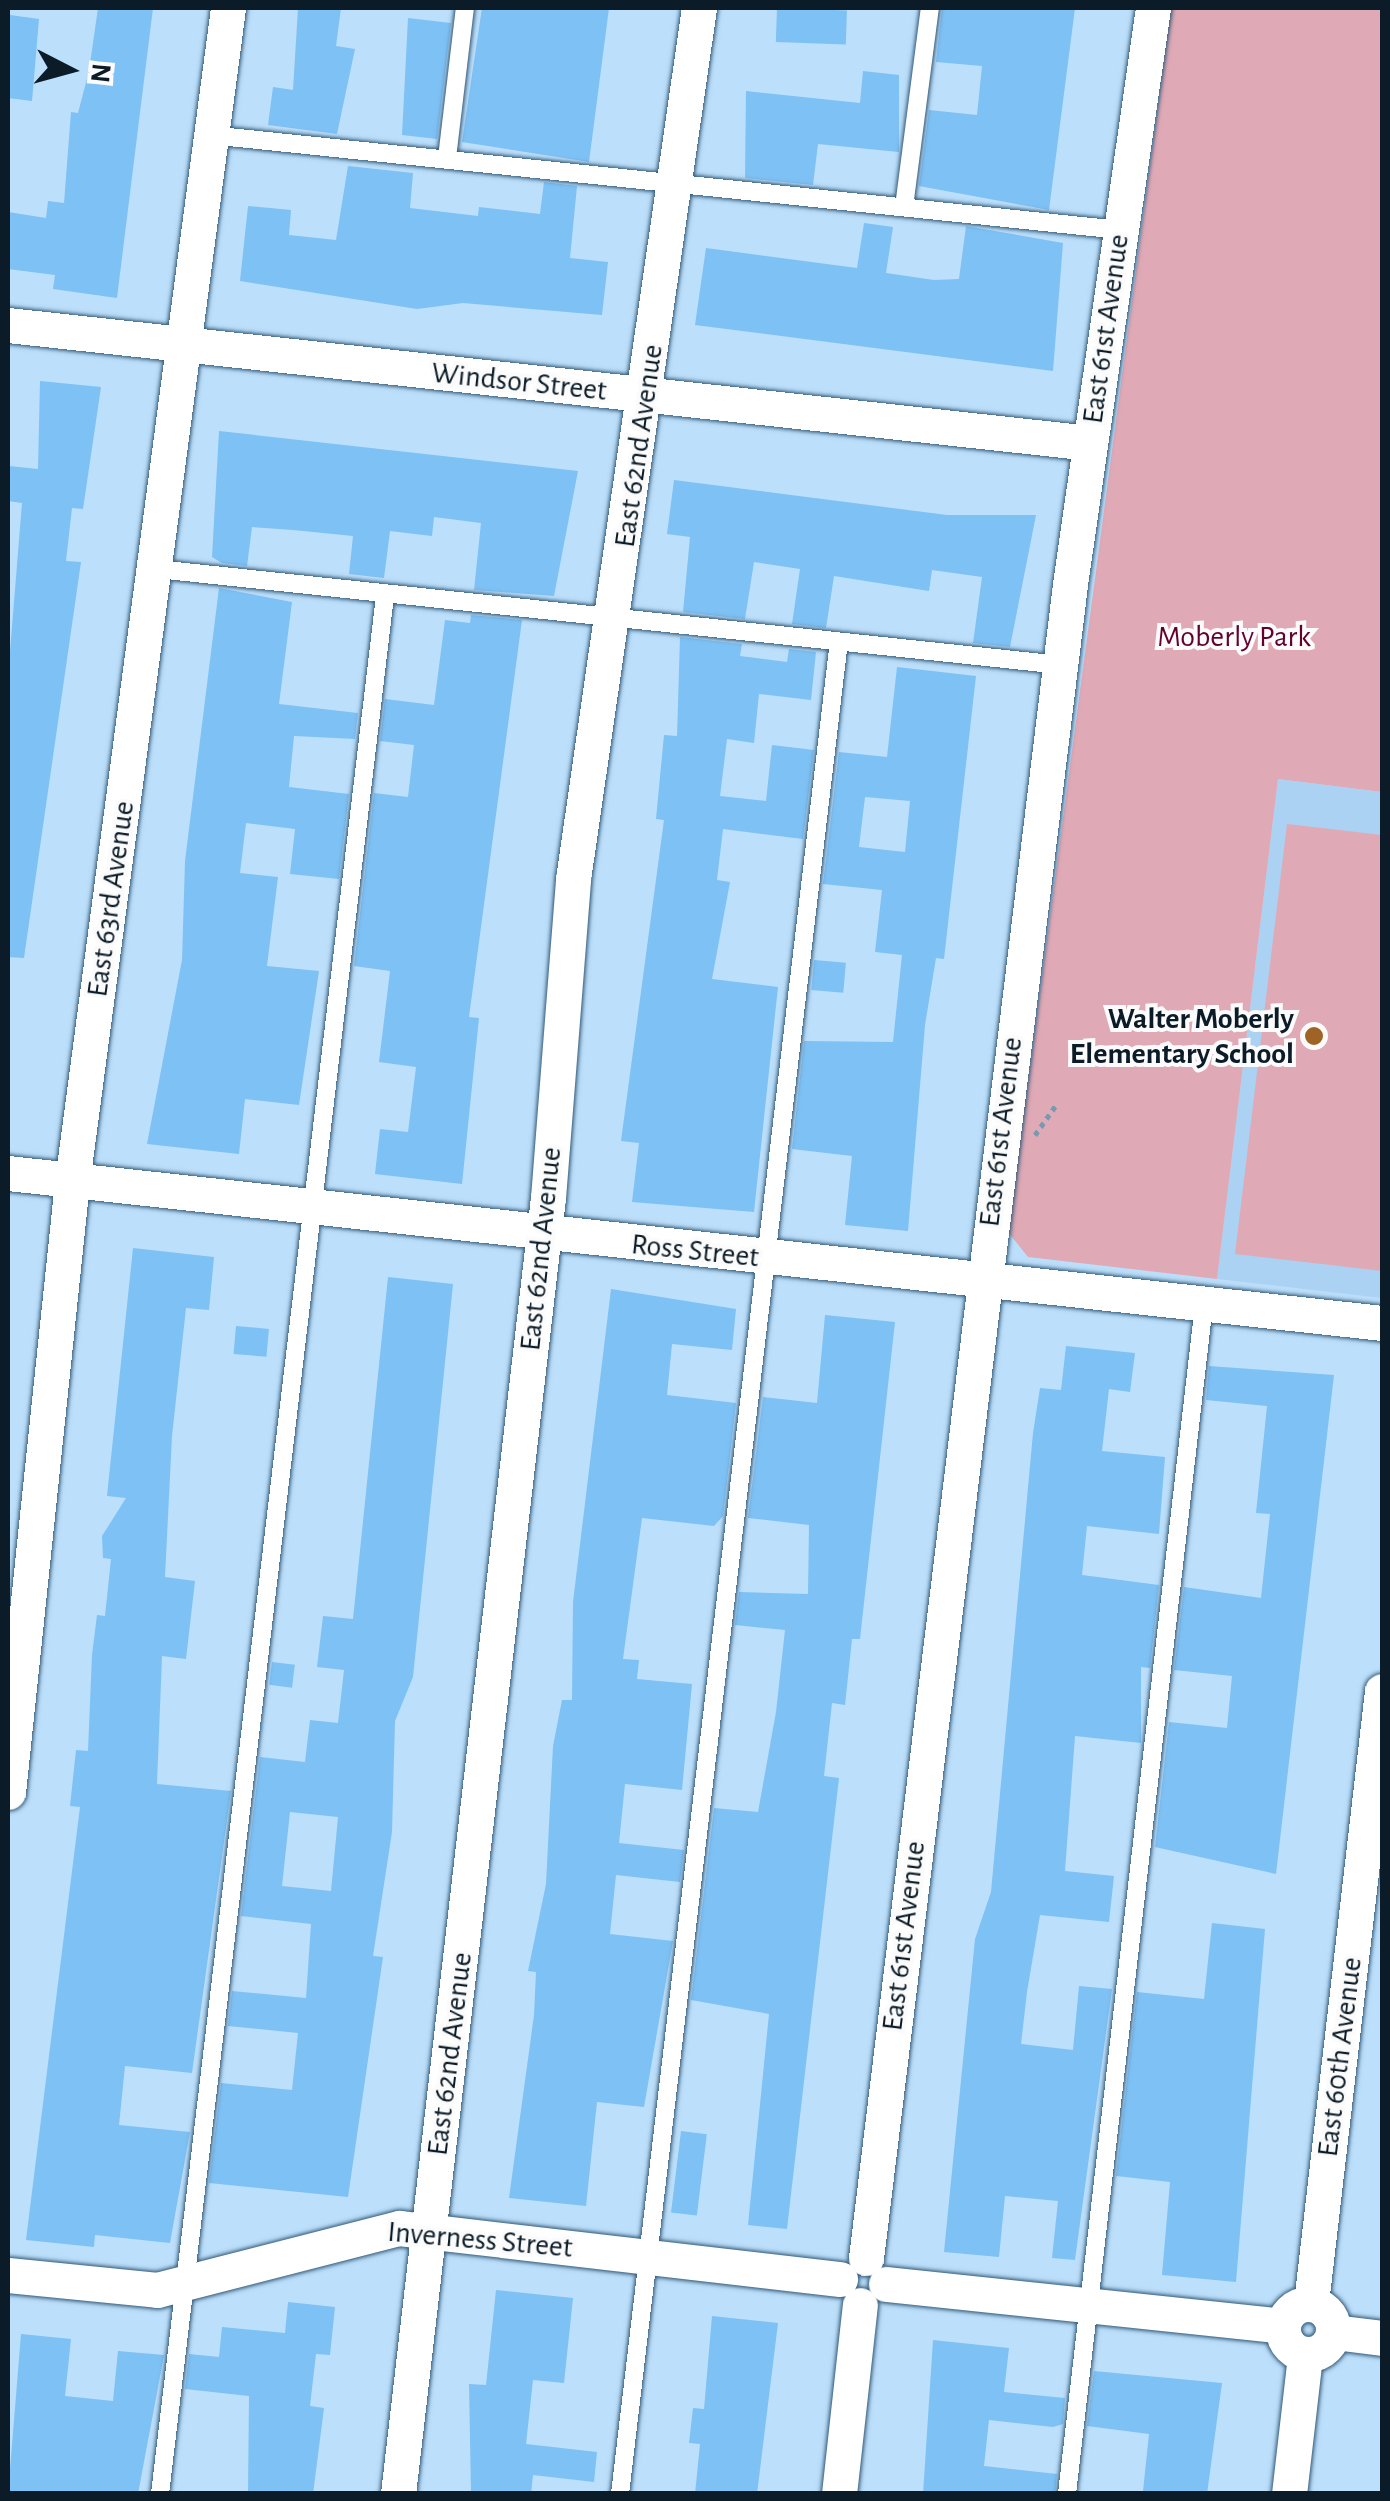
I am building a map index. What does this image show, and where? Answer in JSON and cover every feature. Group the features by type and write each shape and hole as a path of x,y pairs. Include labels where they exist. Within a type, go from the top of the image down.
{"street":[{"name":"East 63rd Avenue","path":"8,1792 72,1182 157,568 182,345 228,8"},
{"name":"East 62nd Avenue","path":"398,2494 544,1236 574,879 647,396 699,8"},
{"name":"East 61st Avenue","path":"839,2494 983,1280 1090,443 1152,8"},
{"name":"Windsor Street","path":"8,325 1090,443"},
{"name":"Ross Street","path":"8,1173 544,1236 1382,1324"},
{"name":"East 60th Avenue","path":"1310,2304 1382,1691"},
{"name":"Inverness Street","path":"8,2275 184,2286 364,2230 430,2230 863,2282 1283,2326"},
{"path":"1289,2494 1305,2355 1283,2326 1310,2304 1326,2310 1334,2332 1327,2347 1305,2355"},
{"path":"1334,2332 1382,2338"}],"lane":[{"path":"448,158 465,8"},
{"path":"904,208 930,8"},
{"path":"210,136 1120,230"},
{"path":"157,568 1061,665"},
{"path":"160,2494 385,595"},
{"path":"620,2494 838,642"},
{"path":"1068,2494 1204,1304"}],"path":[{"path":"1030,1140 1056,1105"}],"shaded area":[{"name":"Walter Moberly Elementary School","path":"1278,779 1382,792 1382,1298 1217,1279"}],"green space":[{"name":"Moberly Park","path":"1171,8 1382,8 1382,792 1278,779 1217,1279 1028,1257 1008,1232"},
{"name":"Walter Moberly Elementary School","path":"1287,824 1382,835 1382,1271 1235,1254"}],"building":[{"path":"98,8 153,8 117,298 53,289 55,275 8,269 8,212 46,218 48,201 64,203 71,112 78,113 89,71"},
{"path":"298,8 341,8 336,46 355,49 337,134 268,125 273,87 293,90"},
{"path":"482,8 609,8 589,162 462,142"},
{"path":"777,8 847,10 846,44 776,42"},
{"path":"942,8 1075,8 1049,210 919,186 929,110 977,115 982,66 936,62"},
{"path":"10,15 39,19 32,101 8,98"},
{"path":"408,18 451,23 437,139 402,135"},
{"path":"863,71 899,75 899,152 818,144 813,185 745,178 746,91 860,103"},
{"path":"348,166 413,173 410,208 478,216 479,207 540,214 544,182 577,186 570,258 608,262 602,315 463,303 417,309 240,281 248,206 291,210 289,235 336,240"},
{"path":"864,223 893,227 886,273 934,280 959,279 966,226 1063,243 1053,371 695,325 706,248 857,268"},
{"path":"40,381 101,387 83,509 72,508 66,561 81,562 24,958 8,957 8,676 22,503 8,501 8,479 9,466 38,469"},
{"path":"219,431 578,471 554,596 474,590 481,523 434,517 432,536 390,531 384,578 349,574 353,536 293,530 252,527 247,566 222,563 212,557"},
{"path":"674,480 947,515 1036,515 1010,647 973,643 982,577 932,570 929,591 834,576 826,628 792,624 800,569 754,562 745,619 683,612 690,537 667,534"},
{"path":"219,588 292,602 279,704 358,713 355,739 294,736 289,787 349,794 339,879 290,874 295,829 246,823 240,873 278,877 267,966 319,971 299,1105 245,1099 239,1154 147,1144 182,960 185,861"},
{"path":"471,615 522,620 469,1017 479,1018 462,1184 375,1174 380,1129 408,1132 416,1067 379,1062 390,971 354,966 374,793 408,797 414,745 380,741 385,699 434,705 445,620 470,623"},
{"path":"680,637 742,644 740,656 787,662 789,649 816,652 811,700 759,694 754,743 727,739 720,796 766,801 772,745 814,750 803,839 723,829 717,880 730,882 712,979 778,987 754,1212 632,1202 639,1143 621,1141 664,820 656,819 664,735 677,736"},
{"path":"897,667 976,676 944,959 936,958 925,1025 908,1231 845,1225 852,1156 792,1149 804,1041 893,1042 902,955 875,952 882,890 823,884 839,752 887,757","holes":["865,797 910,801 905,852 859,847"]},
{"path":"814,960 846,963 843,993 811,990"},
{"path":"133,1248 214,1257 209,1310 186,1308 172,1436 165,1577 195,1581 186,1659 162,1656 157,1784 231,1791 192,2073 125,2066 119,2125 190,2132 170,2243 95,2235 94,2247 26,2240 80,1807 70,1806 76,1750 88,1751 97,1615 105,1616 111,1559 103,1558 102,1536 126,1498 107,1496"},
{"path":"388,1277 453,1284 413,1677 395,1721 392,1832 373,1956 383,1957 348,2197 209,2183 221,2083 292,2090 298,2033 228,2026 232,1991 306,1998 311,1924 241,1916 260,1757 305,1762 310,1720 338,1723 344,1670 317,1667 323,1616 353,1619","holes":["290,1812 338,1817 331,1891 282,1886"]},
{"path":"611,1289 736,1309 732,1350 672,1344 667,1395 736,1403 723,1516 714,1526 642,1518 623,1659 639,1660 637,1679 692,1684 682,1790 625,1784 619,1843 684,1850 680,1882 616,1875 610,1934 673,1941 644,2107 597,2102 586,2206 509,2198 534,2015 536,1972 528,1971 546,1884 553,1746 562,1700 572,1700 573,1602"},
{"path":"825,1315 895,1322 860,1639 852,1639 845,1705 832,1703 824,1776 839,1778 787,2229 748,2225 769,2014 691,2000 714,1808 758,1812 776,1712 785,1630 735,1625 739,1592 808,1594 809,1525 748,1518 763,1397 817,1403"},
{"path":"236,1326 269,1329 266,1357 234,1354"},
{"path":"1066,1346 1135,1353 1130,1392 1109,1389 1102,1451 1165,1457 1159,1534 1087,1526 1082,1575 1159,1585 1150,1668 1141,1667 1141,1743 1075,1736 1065,1871 1114,1876 1109,1922 1040,1915 1021,2044 1073,2050 1079,1986 1112,1989 1075,2260 1052,2258 1058,2201 1005,2196 999,2257 944,2252 975,1939 991,1892 1033,1433 1040,1388 1061,1390"},
{"path":"1209,1366 1334,1375 1276,1874 1155,1847 1169,1722 1227,1728 1232,1676 1174,1670 1184,1587 1261,1598 1270,1514 1256,1513 1267,1406 1206,1400"},
{"path":"272,1662 295,1665 292,1688 269,1685"},
{"path":"1212,1923 1265,1929 1236,2282 1162,2275 1170,2182 1116,2176 1137,1992 1204,1999"},
{"path":"681,2131 707,2134 697,2216 671,2212"},
{"path":"496,2290 573,2298 564,2383 533,2380 526,2444 597,2452 594,2482 533,2475 531,2494 471,2494 469,2384 486,2385"},
{"path":"288,2302 335,2307 330,2355 316,2354 310,2406 324,2408 313,2494 248,2494 249,2396 185,2389 189,2354 219,2357 222,2327 285,2333"},
{"path":"712,2316 778,2323 757,2494 695,2494 700,2444 689,2443 693,2408 704,2409"},
{"path":"21,2334 71,2339 65,2396 113,2401 118,2351 164,2355 138,2494 8,2494"},
{"path":"933,2340 1009,2348 1004,2392 1065,2398 1063,2424 1053,2427 989,2420 984,2466 1057,2474 1055,2494 923,2494"},
{"path":"1094,2371 1222,2383 1207,2494 1143,2491 1149,2434 1087,2426"}],"place":[{"name":"Walter Moberly Elementary School","path":"1314,1036"}]}
